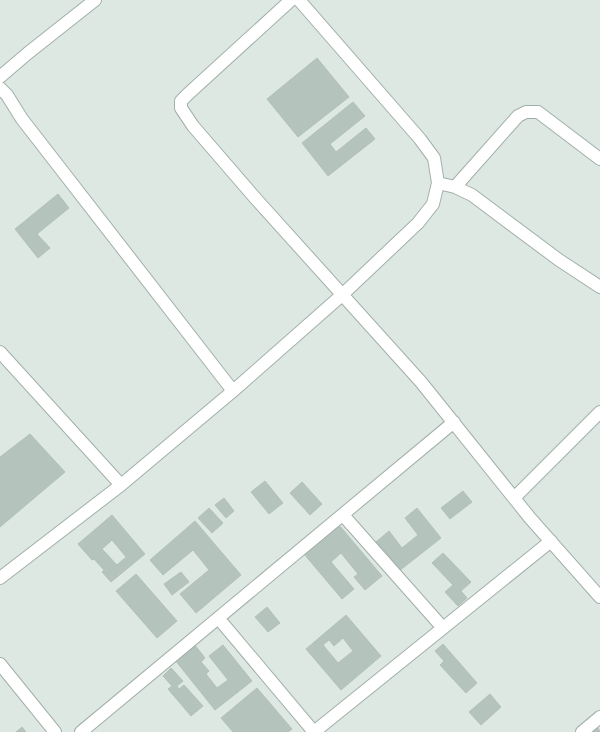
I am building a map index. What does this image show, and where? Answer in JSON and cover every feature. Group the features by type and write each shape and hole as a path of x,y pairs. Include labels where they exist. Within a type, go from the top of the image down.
{"street":[{"path":"0,77 95,0"},
{"path":"291,0 188,94 181,101 181,108 193,126 421,382 530,518 600,597"},
{"path":"2,574 121,485 233,391 342,295 418,223 434,204 438,183 434,158 420,139 299,0"},
{"path":"0,88 7,95 22,119 233,391"},
{"path":"456,186 518,116 526,112 538,112 600,160"},
{"path":"438,183 456,186 472,195 559,260 600,287"},
{"path":"0,352 121,485"},
{"path":"514,497 600,412"},
{"path":"81,732 454,422"},
{"path":"343,515 443,628"},
{"path":"219,618 314,732 551,541"},
{"path":"0,664 55,732"},
{"path":"582,732 600,717"}],"building":[{"path":"317,58 349,97 298,137 267,99"},
{"path":"353,102 365,116 330,144 336,152 366,128 375,139 328,176 302,143"},
{"path":"58,194 69,208 37,234 50,248 38,258 15,229"},
{"path":"30,434 65,472 0,527 0,457"},
{"path":"265,481 283,503 269,514 251,492"},
{"path":"302,482 322,504 310,515 290,493"},
{"path":"463,491 472,502 450,519 441,508"},
{"path":"224,498 234,511 226,518 215,505"},
{"path":"209,508 223,523 212,533 198,518"},
{"path":"417,508 441,538 399,571 376,542 389,531 402,548 418,535 405,518"},
{"path":"112,515 145,554 111,582 102,572 104,570 94,559 92,560 78,544","holes":["112,540 126,557 117,565 102,549"]},
{"path":"195,521 241,575 196,613 180,594 209,570 193,550 163,575 150,560"},
{"path":"339,525 382,576 365,590 354,577 358,574 341,553 331,562 354,589 342,599 304,554"},
{"path":"443,553 471,582 461,591 467,598 458,606 445,592 453,585 432,563"},
{"path":"181,572 189,582 172,595 164,584"},
{"path":"136,574 177,621 157,638 116,591"},
{"path":"267,607 280,623 268,632 255,617"},
{"path":"346,615 381,656 341,690 306,649","holes":["343,638 353,651 338,663 323,645 329,640 334,646"]},
{"path":"194,644 205,658 201,662 209,671 206,674 217,688 228,680 209,656 223,645 252,681 215,710 175,660"},
{"path":"443,644 477,683 466,693 440,665 444,661 435,651"},
{"path":"171,668 183,681 177,686 179,689 184,685 203,706 191,716 168,689 172,686 163,676"},
{"path":"257,688 292,729 288,732 233,732 221,718"},
{"path":"490,694 501,707 481,725 469,712"},
{"path":"597,726 600,732 589,732"},
{"path":"22,727 26,732 16,732"}]}
